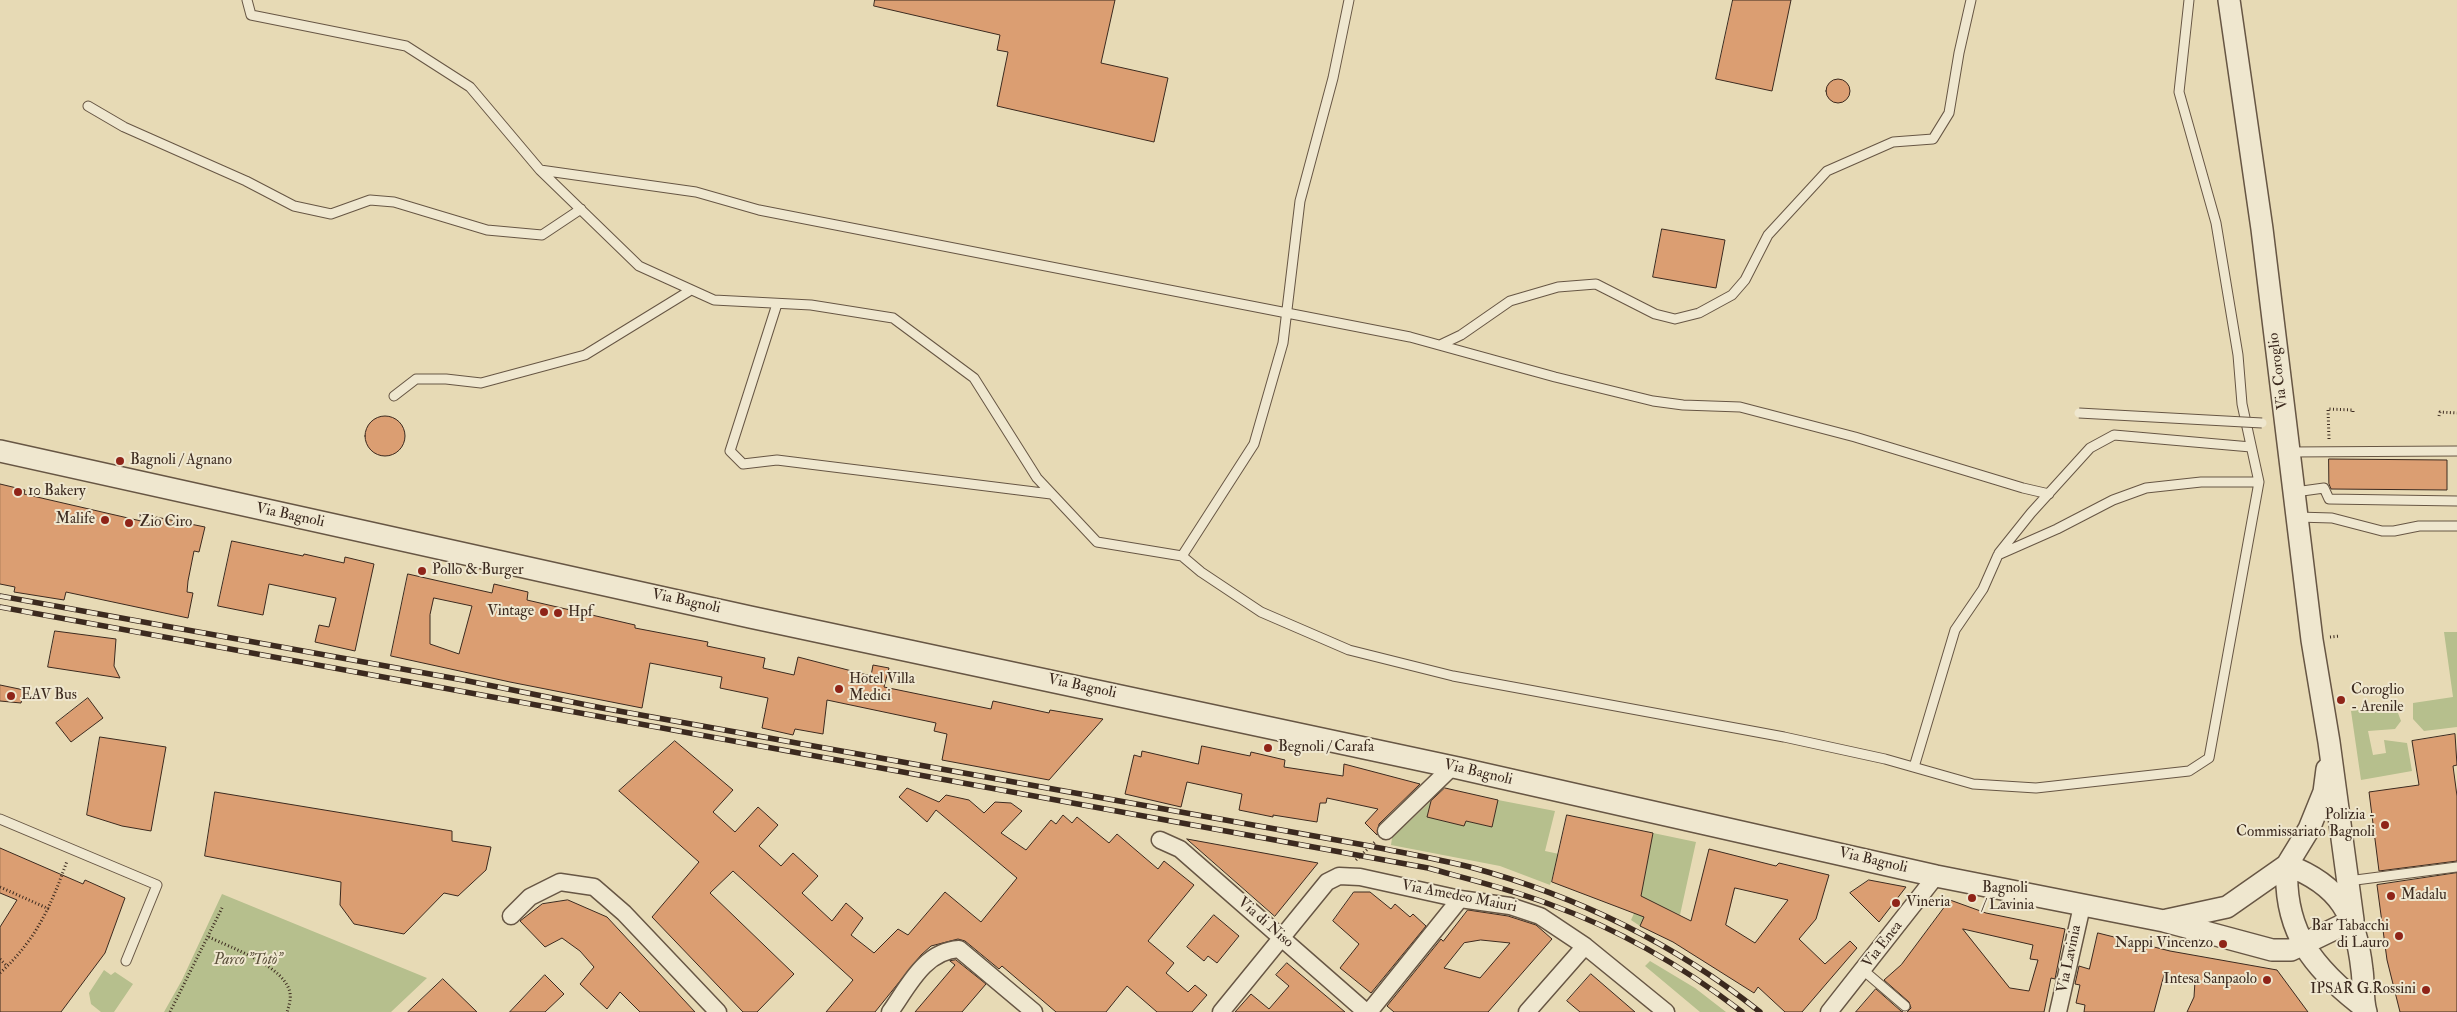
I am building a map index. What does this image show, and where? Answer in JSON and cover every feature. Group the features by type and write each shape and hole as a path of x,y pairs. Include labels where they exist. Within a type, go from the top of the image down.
{"street":[{"name":"Via Coroglio","path":"2228,0 2262,229 2312,640 2329,742"},
{"name":"Via Bagnoli","path":"0,451 750,617 1452,767 1936,876 2164,921 2272,950 2291,950 2353,920"},
{"path":"2164,921 2227,907 2287,865 2309,829 2324,792 2329,742"},
{"path":"2329,742 2353,920 2362,969 2366,1010"},
{"path":"1386,831 1452,767"},
{"name":"Via di Niso","path":"1160,840 1180,849 1368,1012"},
{"path":"2287,865 2310,874 2324,884 2337,897 2353,920"},
{"path":"2287,865 2286,891 2288,906 2292,921 2304,945 2330,979 2366,1010"},
{"path":"1222,1012 1283,939 1327,882 1340,876"},
{"name":"Via Amedeo Maiuri","path":"1340,876 1360,877 1460,899 1510,906 1540,916 1585,946 1656,1009"},
{"name":"Via Enea","path":"1828,1012 1936,876"},
{"path":"511,916 530,897 560,882 594,887 624,913 718,1012"},
{"path":"1368,1012 1460,899"},
{"name":"Via Lavinia","path":"2058,1012 2082,906"},
{"path":"1527,1012 1585,946"},
{"path":"890,1012 923,965 945,950 958,949 1034,1012"}],"lane":[{"path":"247,0 251,15 406,46 470,87 540,170 639,266 714,300 812,305 893,318 974,378 1037,478 1097,542 1182,556 1200,572 1262,612 1349,650 1453,676 1775,735 1914,767 1973,784 2036,788 2189,771 2209,758 2259,482 2242,404 2238,355 2216,224 2179,92 2189,0"},
{"path":"1182,556 1254,444 1283,342 1300,201 1333,78 1349,0"},
{"path":"1440,345 1461,335 1510,301 1558,288 1596,284 1655,314 1675,319 1700,313 1732,296 1745,280 1768,235 1827,171 1892,142 1933,138 1949,113 1959,53 1971,0"},
{"path":"88,106 124,127 246,181 294,206 332,214 370,200 378,200 394,202 487,230 542,235 581,209"},
{"path":"540,170 696,192 768,212 1410,337 1555,377 1653,401 1683,405 1740,407 2049,494"},
{"path":"394,396 416,379 446,379 481,383 585,355 691,290"},
{"path":"777,304 730,452 743,464 778,460 1051,494"},
{"path":"2079,413 2262,423"},
{"path":"1914,767 1955,630 1983,589 1998,555 2090,448 2114,435 2252,447"},
{"path":"2289,452 2457,452"},
{"path":"1998,555 2057,529 2113,500 2146,488 2201,482 2259,482"},
{"path":"2294,492 2324,488 2330,498 2457,500"},
{"path":"2297,517 2332,518 2382,531 2394,531 2419,526 2457,526"},
{"path":"0,818 157,885 126,961"},
{"path":"2348,880 2457,867"},
{"path":"1863,970 1905,1006"}],"path":[{"path":"2329,452 2328,409 2353,410 2353,413"},
{"path":"2439,416 2440,412 2457,413"},
{"path":"1340,876 1386,831"},
{"path":"0,973 15,959 50,908 71,849"},
{"path":"0,887 50,908"},
{"path":"170,1012 223,906"},
{"path":"209,937 264,964 282,978 290,993 287,1012"},
{"path":"0,959 7,966"}],"green space":[{"path":"2444,632 2457,632 2457,727 2424,731 2413,719 2413,703 2453,697"},
{"path":"2395,705 2401,721 2395,729 2368,731 2373,755 2386,753 2384,740 2407,743 2412,771 2361,780 2351,711"},
{"path":"1498,800 1555,811 1545,851 1559,854 1550,885 1500,866 1391,845 1392,838 1431,801 1427,817 1464,826 1466,821 1492,827"},
{"path":"1653,833 1696,842 1680,915 1652,902 1640,926 1631,920 1640,900"},
{"name":"Parco \"Totò\"","path":"222,894 427,978 391,1012 164,1012 182,980"},
{"path":"1650,961 1695,988 1726,1012 1700,1012 1645,966"},
{"path":"104,970 111,975 115,972 133,984 114,1012 101,1012 91,1004 89,993"}],"building":[{"path":"875,0 1115,0 1101,63 1168,78 1154,142 997,106 1008,52 997,50 1000,35 874,6"},
{"path":"1733,0 1791,0 1772,91 1716,79"},
{"path":"1838,79 1847,82 1850,91 1847,100 1838,103 1829,100 1826,91 1829,82"},
{"path":"1662,229 1725,240 1716,288 1653,277"},
{"path":"385,416 399,422 405,436 399,450 385,456 371,450 365,436 371,422"},
{"path":"2329,459 2447,460 2447,490 2331,489 2329,484"},
{"path":"0,484 25,490 24,494 154,524 156,517 205,527 199,552 194,551 188,581 187,592 193,593 188,618 66,592 64,600 14,592 15,587 0,584"},
{"path":"232,541 344,563 345,557 374,564 355,651 315,642 319,625 329,627 336,598 269,584 263,615 218,606"},
{"path":"408,574 492,593 494,584 528,592 527,600 635,625 635,628 708,642 707,646 765,658 763,668 794,675 798,657 871,676 873,665 889,668 884,687 991,709 993,701 1049,713 1050,710 1103,719 1049,780 942,760 947,734 934,731 936,723 827,700 823,734 795,729 793,735 762,728 768,698 720,688 722,677 650,663 642,708 391,656","holes":["434,598 472,606 459,654 430,644 430,615"]},
{"path":"55,631 116,639 114,666 120,678 48,667"},
{"path":"0,685 24,690 21,703 0,701"},
{"path":"88,698 103,718 71,742 56,723"},
{"name":"Polizia - Commissariato Bagnoli","path":"2455,734 2457,765 2453,766 2457,796 2457,861 2379,871 2369,792 2419,785 2412,741"},
{"path":"100,737 166,747 151,831 122,826 87,815"},
{"path":"675,741 733,790 713,812 735,832 758,807 778,825 759,846 781,866 793,853 818,876 802,893 832,921 846,903 863,918 851,935 874,953 898,929 908,935 945,892 981,922 1017,878 936,810 927,822 899,797 907,788 939,802 946,795 969,800 984,813 995,802 1011,803 1022,811 1001,833 1026,850 1051,820 1056,824 1063,815 1072,823 1077,817 1109,843 1117,834 1158,869 1164,861 1194,885 1148,941 1174,963 1166,973 1188,992 1195,985 1207,995 1192,1012 1157,1012 1127,986 1106,1012 1056,1012 1002,966 999,969 965,941 958,939 931,946 921,955 875,1012 826,1012 853,980 733,871 710,893 794,974 757,1012 743,1012 652,917 699,862 619,791"},
{"path":"1202,746 1250,756 1251,752 1285,760 1284,767 1343,776 1344,764 1420,784 1379,824 1377,835 1365,823 1378,809 1327,798 1326,803 1320,803 1317,822 1273,815 1273,817 1239,810 1242,794 1187,782 1181,807 1125,794 1134,755 1141,757 1142,751 1198,764"},
{"path":"1445,788 1498,800 1492,827 1466,821 1464,826 1427,817 1431,801"},
{"path":"215,792 452,831 452,841 491,847 486,870 458,896 444,893 404,934 354,924 340,905 341,882 205,856"},
{"path":"1567,815 1653,833 1641,896 1691,921 1709,849 1776,866 1779,863 1829,875 1816,919 1799,939 1825,964 1850,941 1857,948 1802,1012 1785,1012 1758,987 1754,993 1673,942 1640,926 1644,917 1552,882","holes":["1735,888 1788,900 1755,943 1726,925"]},
{"path":"1187,839 1318,863 1275,916"},
{"path":"0,848 83,884 85,880 125,898 105,953 61,1012 0,1012 0,927 17,900 0,893"},
{"path":"2457,873 2457,1012 2400,1012 2387,960 2377,885"},
{"path":"1869,880 1906,887 1879,922 1850,893"},
{"path":"1354,892 1370,892 1391,909 1395,904 1410,917 1413,914 1426,926 1371,993 1340,968 1359,944 1333,921"},
{"path":"568,900 607,917 695,1012 640,1012 620,992 607,1009 580,984 594,967 580,951 562,938 545,947 520,921 542,904"},
{"path":"1950,900 1986,913 2065,929 2055,979 2051,978 2044,1012 1907,1012 1911,1008 1909,1002 1884,980 1901,965","holes":["1963,929 2033,945 2030,959 2038,960 2029,991 2010,988"]},
{"path":"1468,910 1508,916 1536,925 1552,939 1488,1012 1394,1012 1387,1006 1441,939 1443,941","holes":["1481,940 1510,943 1480,978 1444,968 1464,943"]},
{"path":"1214,915 1239,936 1217,963 1208,956 1204,961 1187,947"},
{"path":"2098,933 2170,951 2277,970 2308,1012 2187,1012 2194,997 2195,981 2164,975 2154,1012 2084,1012 2085,1005 2076,1003 2080,985 2075,984 2079,966 2089,969"},
{"path":"956,960 986,984 962,1012 915,1012 955,965 950,961"},
{"path":"1287,963 1345,1012 1235,1012 1251,994 1269,1009 1289,986 1276,975"},
{"path":"1591,974 1635,1012 1580,1012 1567,1001"},
{"path":"545,975 564,994 545,1012 510,1012"},
{"path":"443,979 477,1012 408,1012"},
{"path":"1876,989 1901,1011 1903,1012 1856,1012"}],"railway":[{"path":"0,596 463,680 602,708 1370,846 1458,864 1548,892 1623,924 1693,964 1760,1012"},
{"path":"0,607 1428,868 1489,884 1549,904 1600,925 1674,965 1742,1012"}],"place":[{"name":"Bagnoli / Agnano","path":"120,461"},
{"name":"10 Bakery","path":"18,492"},
{"name":"Malife","path":"105,520"},
{"name":"Zio Ciro","path":"129,523"},
{"name":"Pollo & Burger","path":"422,571"},
{"name":"Vintage","path":"544,612"},
{"name":"Hpf","path":"558,613"},
{"name":"Hotel Villa Medici","path":"839,689"},
{"name":"EAV Bus","path":"11,696"},
{"name":"Coroglio - Arenile","path":"2341,700"},
{"name":"Begnoli / Carafa","path":"1268,748"},
{"name":"Polizia - Commissariato Bagnoli","path":"2385,825"},
{"name":"Madalu","path":"2391,896"},
{"name":"Bagnoli / Lavinia","path":"1972,898"},
{"name":"Vineria","path":"1896,903"},
{"name":"Bar Tabacchi di Lauro","path":"2399,936"},
{"name":"Nappi Vincenzo","path":"2223,944"},
{"name":"Intesa Sanpaolo","path":"2267,980"},
{"name":"IPSAR G.Rossini","path":"2426,990"}]}
